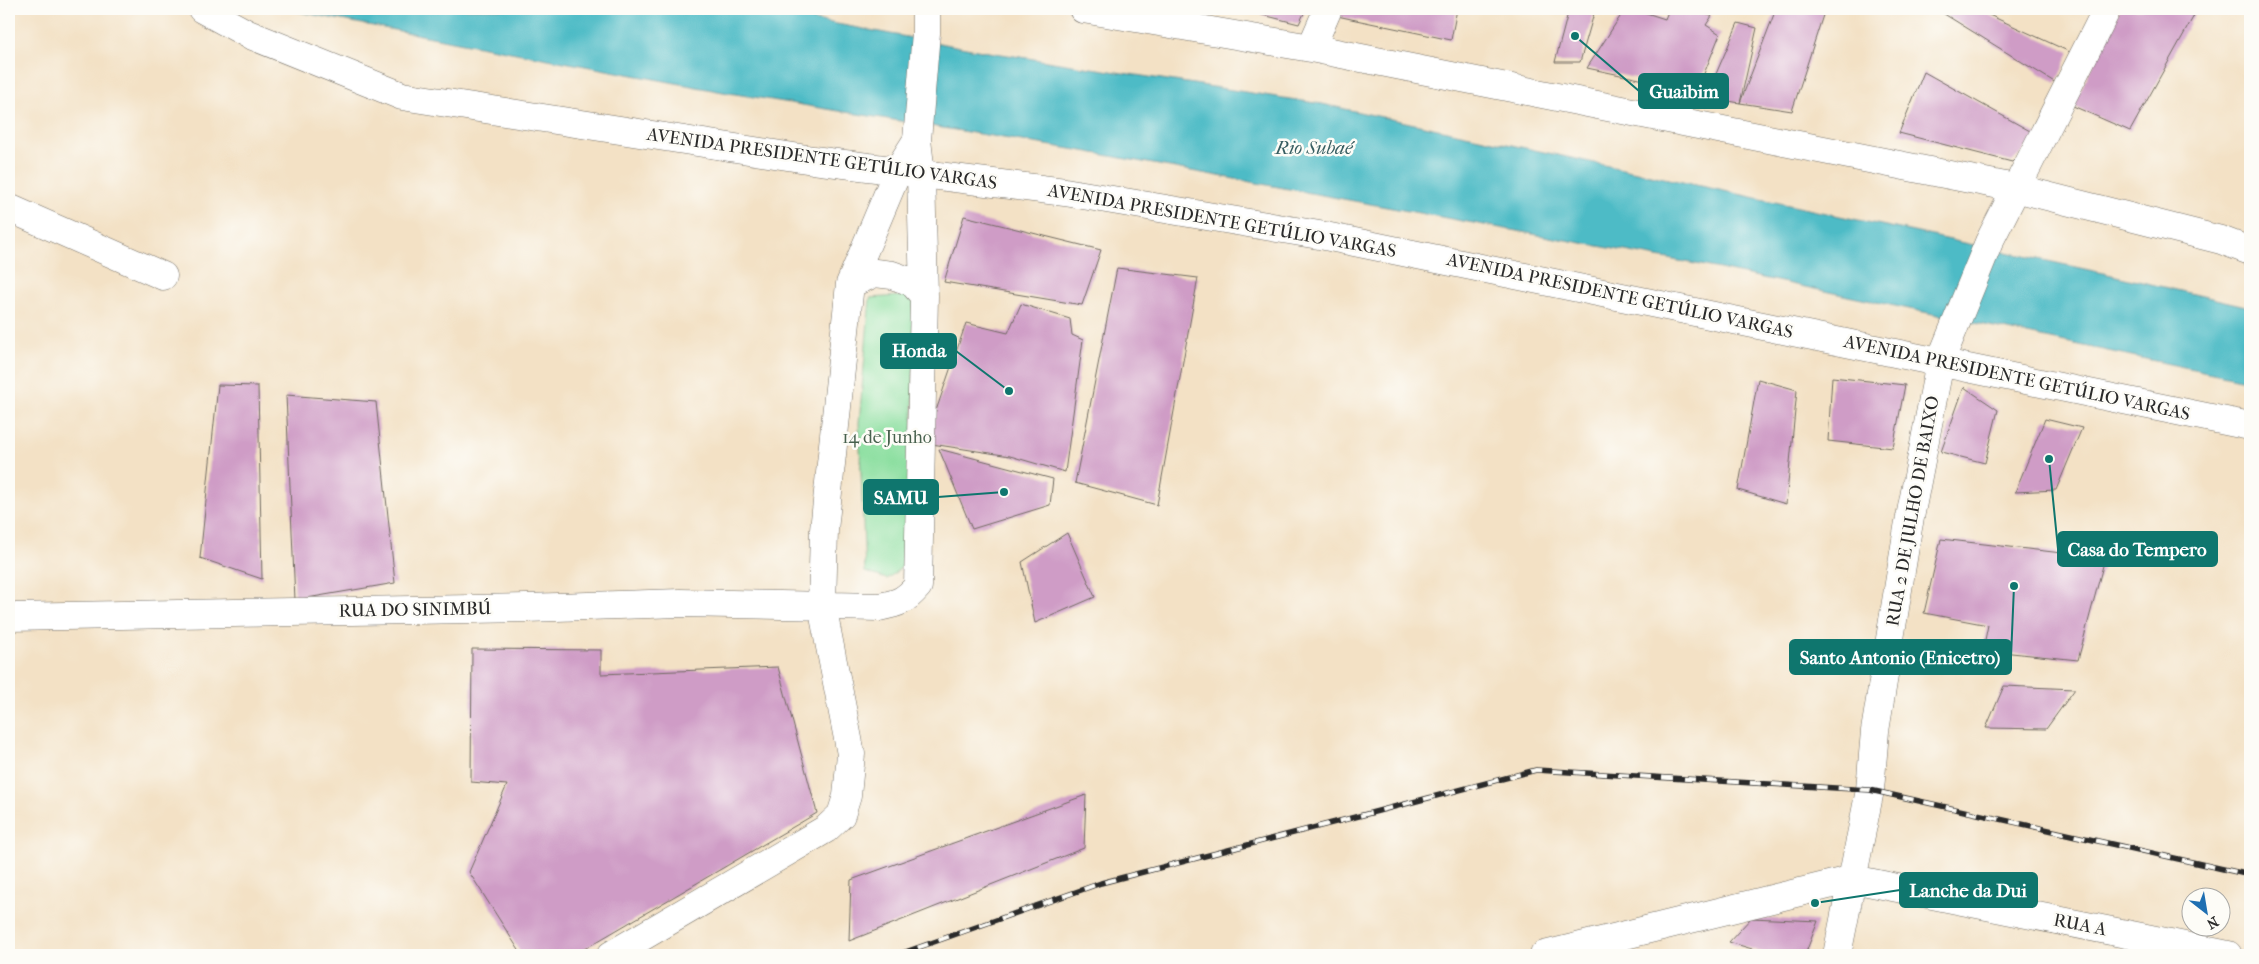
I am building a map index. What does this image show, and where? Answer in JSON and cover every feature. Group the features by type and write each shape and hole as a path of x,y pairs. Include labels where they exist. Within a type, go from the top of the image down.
{"street":[{"name":"AVENIDA PRESIDENTE GETÚLIO VARGAS","path":"202,9 248,34 402,96 813,160 1064,192 1325,236 2250,426"},
{"path":"1083,9 1311,48 2015,188 2221,240 2250,251"},
{"path":"1311,48 1328,9"},
{"name":"RUA 2 DE JULHO DE BAIXO","path":"1837,955 1870,790 1875,731 1908,528 1940,362 1989,242 2107,9"},
{"name":"RUA DO SINIMBÚ","path":"9,616 516,608 680,602 879,607 896,604 908,598 918,586 924,296 910,172 917,134 926,21"},
{"path":"611,955 826,829 842,815 848,796 851,754 822,606 824,530 850,284 910,172"},
{"path":"9,208 163,276"},
{"path":"850,284 875,273 892,275 912,282 924,296"},
{"path":"1544,955 1853,879"},
{"name":"RUA A","path":"1853,879 2143,946 2228,955"}],"green space":[{"name":"14 de Junho","path":"914,295 912,559 887,579 865,572 859,423 870,298"}],"water":[{"name":"Rio Subaé","path":"283,9 756,9 982,51 1322,104 2103,273 2250,307 2250,381 1701,265 1083,151 723,92"}],"building":[{"path":"1261,9 1306,9 1299,24 1259,14"},
{"path":"1340,9 1457,9 1451,40 1337,16"},
{"path":"1569,9 1595,10 1580,62 1555,62"},
{"path":"1625,9 1634,9 1665,19 1669,9 1686,9 1712,16 1706,25 1720,34 1697,91 1587,68"},
{"path":"1776,9 1825,9 1792,111 1740,103"},
{"path":"1944,9 1976,9 2070,52 2056,83 1941,12"},
{"path":"2120,9 2192,9 2196,12 2130,131 2073,106"},
{"path":"1738,23 1757,28 1740,103 1706,97"},
{"path":"1924,72 2039,136 2012,162 1899,133"},
{"path":"964,216 1101,250 1082,305 944,282"},
{"path":"1117,268 1198,278 1157,505 1075,483"},
{"path":"1021,304 1070,319 1072,335 1083,340 1065,472 1010,456 925,443 966,323 1008,333"},
{"path":"1832,377 1905,385 1893,448 1828,441"},
{"path":"1758,379 1797,390 1786,504 1738,490"},
{"path":"218,385 258,386 262,579 200,558"},
{"path":"1964,387 1998,410 1985,463 1941,452"},
{"path":"286,395 376,402 395,583 295,600"},
{"path":"2045,419 2082,428 2056,490 2015,492"},
{"path":"939,449 1053,479 1050,505 972,529"},
{"path":"1067,533 1095,597 1035,623 1022,562"},
{"path":"1941,539 2105,558 2078,660 1983,650 1988,625 1924,613"},
{"path":"472,649 601,650 601,674 778,667 817,813 574,955 522,955 469,872 507,785 471,782"},
{"path":"2004,686 2075,689 2046,729 1986,728"},
{"path":"1086,795 1084,848 849,941 851,880"},
{"path":"1751,918 1818,921 1805,955 1772,955 1729,942"}],"railway":[{"path":"897,955 1101,883 1536,770 1870,790 2250,875"}],"place":[{"name":"Guaibim","path":"1575,36"},
{"name":"Honda","path":"1009,391"},
{"name":"Casa do Tempero","path":"2049,459"},
{"name":"SAMU","path":"1004,492"},
{"name":"Santo Antonio (Enicetro)","path":"2014,586"},
{"name":"Lanche da Dui","path":"1815,903"}]}
